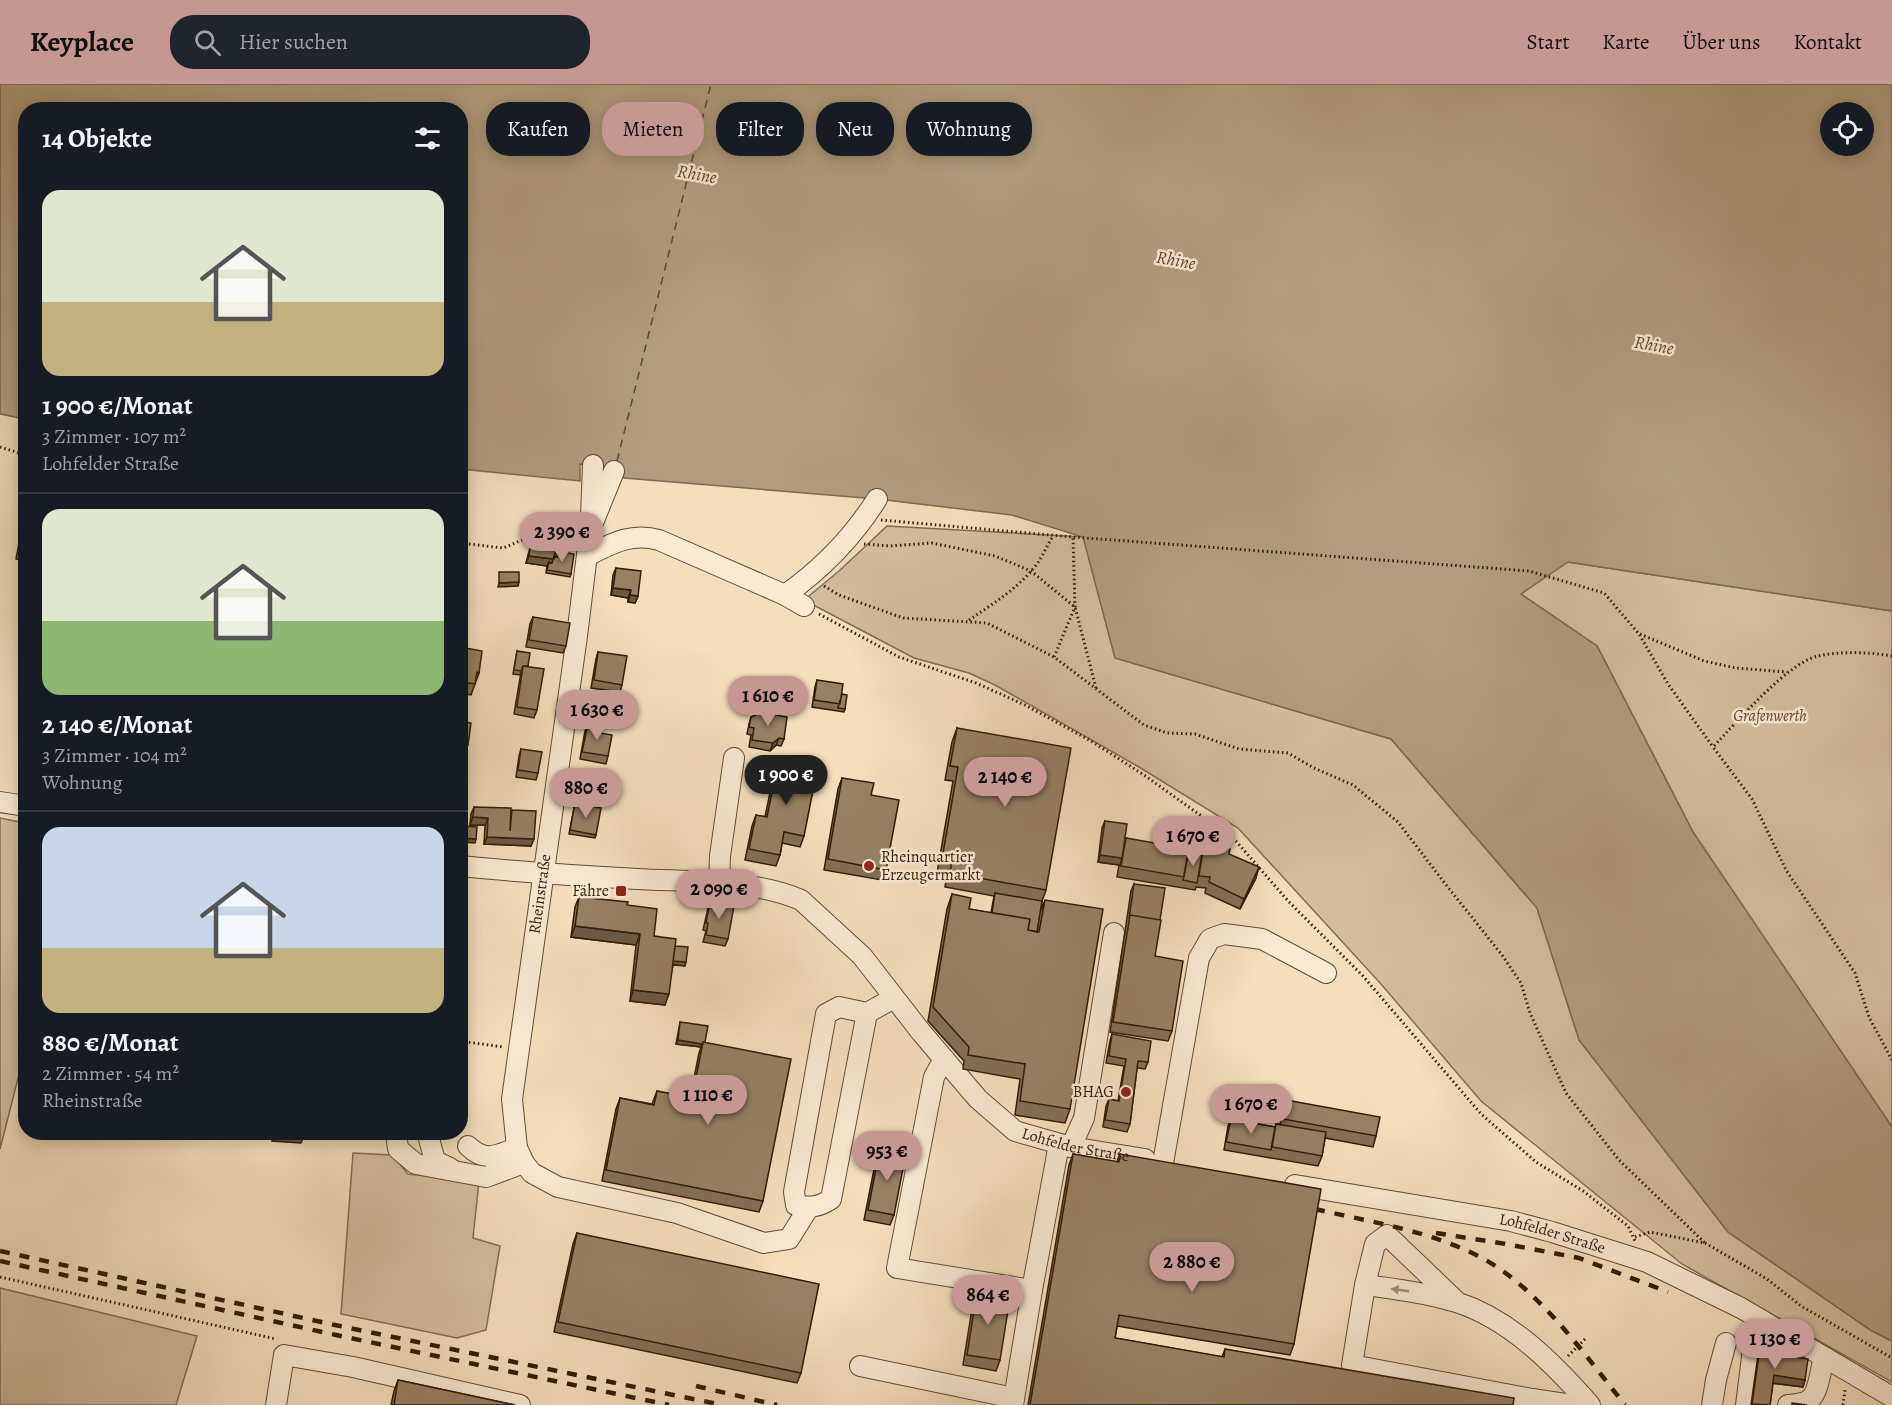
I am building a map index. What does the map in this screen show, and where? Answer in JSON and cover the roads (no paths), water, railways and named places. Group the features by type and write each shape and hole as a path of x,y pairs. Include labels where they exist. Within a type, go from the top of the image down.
{"street":[{"path":"590,530 593,465"},
{"name":"Rheinstraße","path":"524,1161 512,1099 590,530 614,471"},
{"path":"786,595 822,567 865,519 877,499"},
{"path":"587,556 630,537 648,537 786,595 804,606"},
{"path":"719,884 720,856 734,759"},
{"path":"0,802 18,805"},
{"name":"Lohfelder Straße","path":"468,867 543,874 719,884 779,891 801,900 862,956 978,1099 1016,1131 1065,1145 1186,1166"},
{"path":"860,1366 1014,1402 1032,1290 1065,1145 1084,1118 1114,933"},
{"path":"1163,1162 1199,958 1210,939 1224,934 1262,939 1326,973"},
{"path":"867,1012 831,1199 821,1206 796,1205 794,1192 826,1014 839,1007 867,1012 894,998"},
{"path":"944,1059 934,1077 897,1268 1032,1290"},
{"path":"397,1140 398,1149 416,1164 486,1177 524,1161"},
{"path":"429,1140 435,1161 463,1173"},
{"path":"468,1146 477,1154 488,1158 524,1161 558,1187 677,1213 764,1243 789,1239 809,1207"},
{"name":"Lohfelder Straße","path":"1279,1182 1510,1221 1636,1258 1741,1308 1892,1397"},
{"path":"1457,1302 1387,1235 1375,1244 1365,1285 1352,1365 1532,1402 1572,1405"},
{"path":"1365,1285 1419,1293 1457,1302 1499,1322 1566,1377 1590,1405"},
{"path":"1746,1405 1760,1321"},
{"path":"1712,1405 1726,1343"},
{"path":"276,1405 284,1355 353,1367 520,1405"},
{"path":"1788,1405 1805,1402 1812,1398 1816,1392 1824,1357"}],"water":[{"name":"Rhine","path":"0,84 1892,84 1892,611 1568,562 1521,594 1597,646 1693,832 1892,1127 1892,1341 1872,1331 1728,1232 1579,1040 1537,908 1391,739 1115,658 1083,537 1012,515 877,499 624,478 606,466 580,464 580,481 468,470 468,102 18,102 18,418 0,414"}],"railway":[{"path":"1315,1209 1422,1234 1482,1258 1503,1271 1560,1324 1625,1405"},
{"path":"1436,1233 1579,1258 1668,1292"},
{"path":"0,1251 335,1325 722,1405"},
{"path":"0,1261 669,1405"},
{"path":"696,1386 777,1405"}],"place":[{"name":"Rheinquartier Erzeugermarkt","path":"869,866"},
{"name":"Fähre","path":"621,891"},
{"name":"BHAG","path":"1126,1092"}],"park label":[{"name":"Grafenwerth","path":"1770,716"}]}
